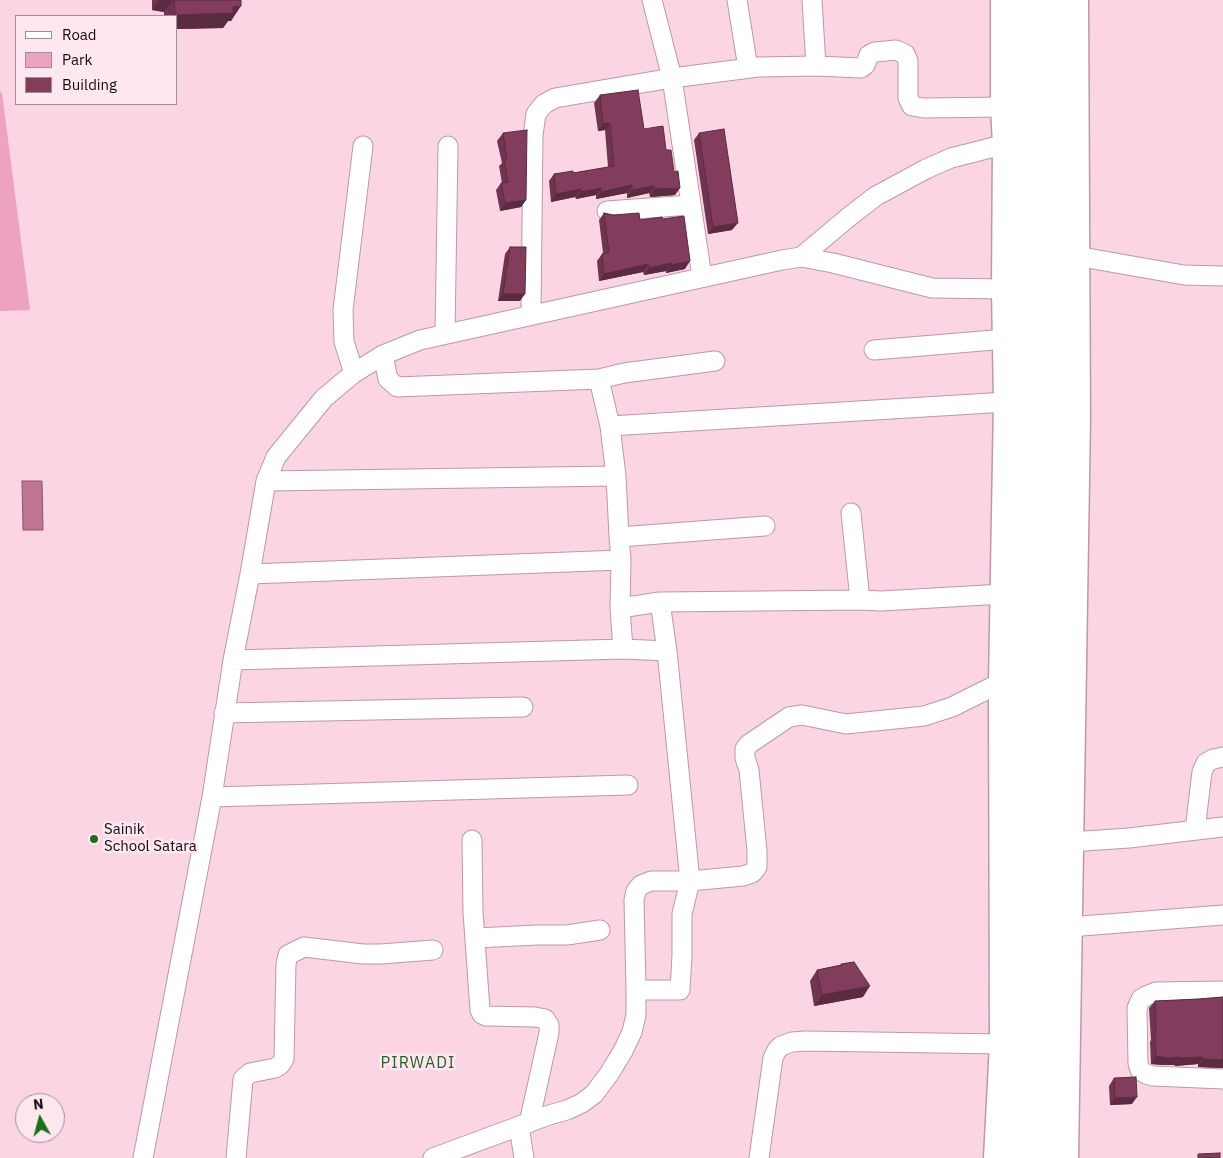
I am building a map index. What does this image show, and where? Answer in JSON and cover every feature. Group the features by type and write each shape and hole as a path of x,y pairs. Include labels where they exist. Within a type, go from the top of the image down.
{"highway":[{"path":"997,1158 1003,1044 1002,682 1006,402 1004,0"},
{"path":"1026,0 1030,418 1039,711 1046,1158"},
{"path":"1022,1158 1039,711 1053,418 1049,0"},
{"path":"1065,1158 1077,418 1075,0"}],"street":[{"path":"652,0 672,78 702,277"},
{"path":"736,0 748,68"},
{"path":"812,0 816,66"},
{"path":"531,315 533,135 536,114 544,104 555,98 672,78 748,68 816,66 860,68 866,65 869,55 875,52 896,50 905,54 908,61 908,98 912,106 924,108 1004,107"},
{"path":"801,257 876,196 951,158 1006,144"},
{"path":"354,373 344,342 343,310 363,146"},
{"path":"445,334 448,146"},
{"path":"607,211 691,205"},
{"path":"1076,256 1184,275 1223,276"},
{"path":"143,1158 212,797 233,660 266,481 276,457 324,398 354,373 383,355 420,340 782,260 801,257 833,263 932,288 1005,289"},
{"path":"874,350 1006,339"},
{"path":"383,355 388,379 397,387 600,379 624,373 715,361"},
{"path":"600,379 610,426 616,476 621,560 620,608 623,649"},
{"path":"610,426 1006,402"},
{"path":"266,481 616,476"},
{"path":"851,513 860,600"},
{"path":"619,537 765,526"},
{"path":"250,574 621,560"},
{"path":"620,608 660,602 881,601 1003,594"},
{"path":"636,990 680,990 682,914 690,881 667,651 660,602"},
{"path":"233,660 623,649 667,651"},
{"path":"433,1158 567,1110 582,1103 594,1094 623,1051 632,1032 636,1015 634,900 636,891 651,881 690,881 743,876 752,872 757,867 749,770 745,758 745,749 749,744 789,717 802,714 846,724 924,716 952,707 1002,682"},
{"path":"224,713 524,707"},
{"path":"1195,830 1202,772 1206,763 1223,757"},
{"path":"212,797 628,785"},
{"path":"1070,842 1129,838 1223,827"},
{"path":"472,840 473,912 480,1010 486,1016 545,1019 549,1025 549,1033 524,1124 524,1158"},
{"path":"1069,927 1223,915"},
{"path":"476,938 559,935 600,930"},
{"path":"236,1158 242,1079 250,1073 275,1068 280,1065 284,1058 286,964 288,955 304,947 363,954 433,950"},
{"path":"1223,991 1156,992 1141,999 1137,1008 1138,1064 1140,1070 1153,1076 1223,1079"},
{"path":"759,1158 773,1058 781,1046 792,1042 805,1041 1003,1044"}],"green space":[{"path":"0,92 2,93 30,310 0,311"}],"shaded area":[{"path":"22,481 42,481 43,530 23,530"}],"building":[{"path":"174,0 241,0 241,6 233,7 233,13 175,15"},
{"path":"638,90 644,129 663,126 666,150 671,150 674,172 678,171 680,188 655,189 654,186 632,190 632,185 601,192 601,188 581,192 581,189 556,194 554,174 573,171 573,173 614,166 610,123 603,124 600,95"},
{"path":"724,129 738,223 713,227 699,133"},
{"path":"527,130 526,200 505,203 501,183 508,182 504,159 507,159 503,133"},
{"path":"604,213 613,215 639,213 640,220 684,216 690,261 649,268 648,264 604,274 602,254 609,252"},
{"path":"510,247 526,247 525,294 503,294"},
{"path":"854,962 870,986 822,995 817,970"},
{"path":"1223,997 1223,1060 1203,1059 1203,1057 1169,1058 1156,1056 1155,1001"},
{"path":"1136,1077 1137,1097 1115,1098 1114,1078"},
{"path":"1220,1153 1220,1158 1198,1158 1198,1154"}],"place":[{"name":"Sainik School Satara","path":"94,839"}],"district":[{"name":"PIRWADI","path":"418,1063"}]}
